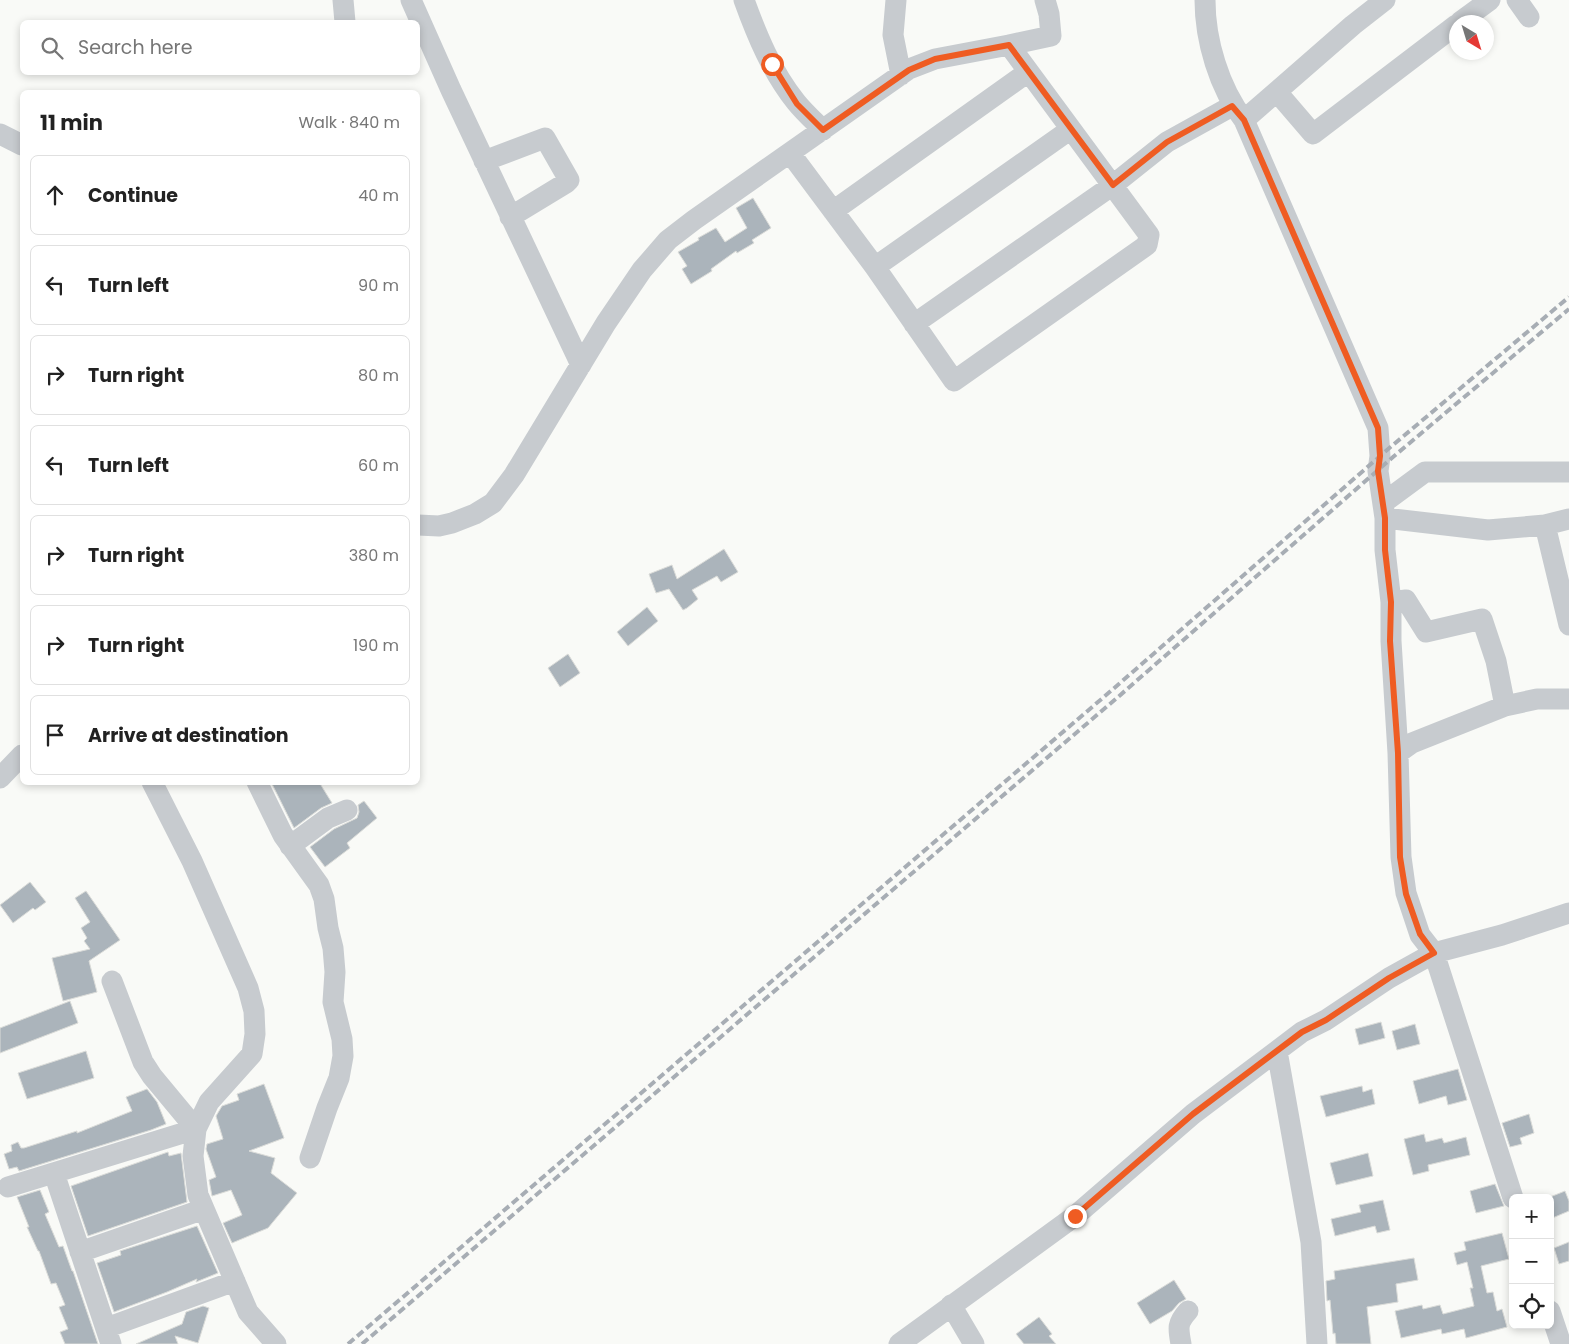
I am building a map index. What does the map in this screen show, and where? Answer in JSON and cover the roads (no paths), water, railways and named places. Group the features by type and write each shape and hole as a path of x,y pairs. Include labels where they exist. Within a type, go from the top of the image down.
{"street":[{"path":"343,0 345,20"},
{"path":"411,0 510,217 581,365"},
{"path":"744,0 761,45 776,71 797,104 823,130"},
{"path":"896,0 893,35 901,75"},
{"path":"420,525 439,526 452,523 475,514 493,502 514,475 639,275 668,240 909,70 935,59 1051,36 1049,14 1045,0"},
{"path":"1205,0 1208,28 1216,60 1378,428 1380,456 1378,471 1384,510 1385,550 1391,602 1390,641 1398,753 1400,857 1406,894 1420,934 1434,953 1512,1194"},
{"path":"914,324 1113,185 1167,142 1238,113 1277,92 1353,25 1385,0"},
{"path":"1470,15 1490,0"},
{"path":"1277,92 1313,134 1449,30"},
{"path":"790,153 875,266 954,381 1147,245 1148,235 1009,45"},
{"path":"833,211 1028,72"},
{"path":"875,266 1071,129"},
{"path":"0,134 20,144"},
{"path":"484,160 545,138 569,180 510,217"},
{"path":"1384,510 1426,472 1569,472"},
{"path":"1384,510 1488,530 1545,525 1569,519"},
{"path":"1545,525 1569,625"},
{"path":"1391,602 1406,600 1426,632 1482,619 1496,661 1506,706"},
{"path":"1398,753 1412,744 1506,706 1537,699 1569,699"},
{"path":"0,778 20,757"},
{"path":"154,785 192,861 248,988 254,1011 255,1034 252,1054 209,1102 196,1129 193,1156 198,1195 248,1312 276,1344"},
{"path":"258,785 290,846 312,873 319,885 324,898 334,959 334,1009 343,1047 339,1078 310,1158"},
{"path":"290,846 328,818 347,810"},
{"path":"899,1344 1075,1216 1193,1114 1302,1032 1326,1020 1389,978 1434,953 1502,934 1569,912"},
{"path":"112,981 143,1062 152,1076 196,1129"},
{"path":"1277,1051 1311,1242 1316,1344"},
{"path":"8,1187 196,1129"},
{"path":"54,1173 108,1336 235,1282"},
{"path":"80,1252 204,1209"},
{"path":"951,1305 974,1344"},
{"path":"1181,1344 1178,1330 1180,1320 1188,1311"},
{"path":"1554,1323 1561,1344"}],"railway":[{"path":"348,1344 1112,690 1387,450 1569,297"},
{"path":"362,1344 1118,697 1393,457 1569,309"}]}
